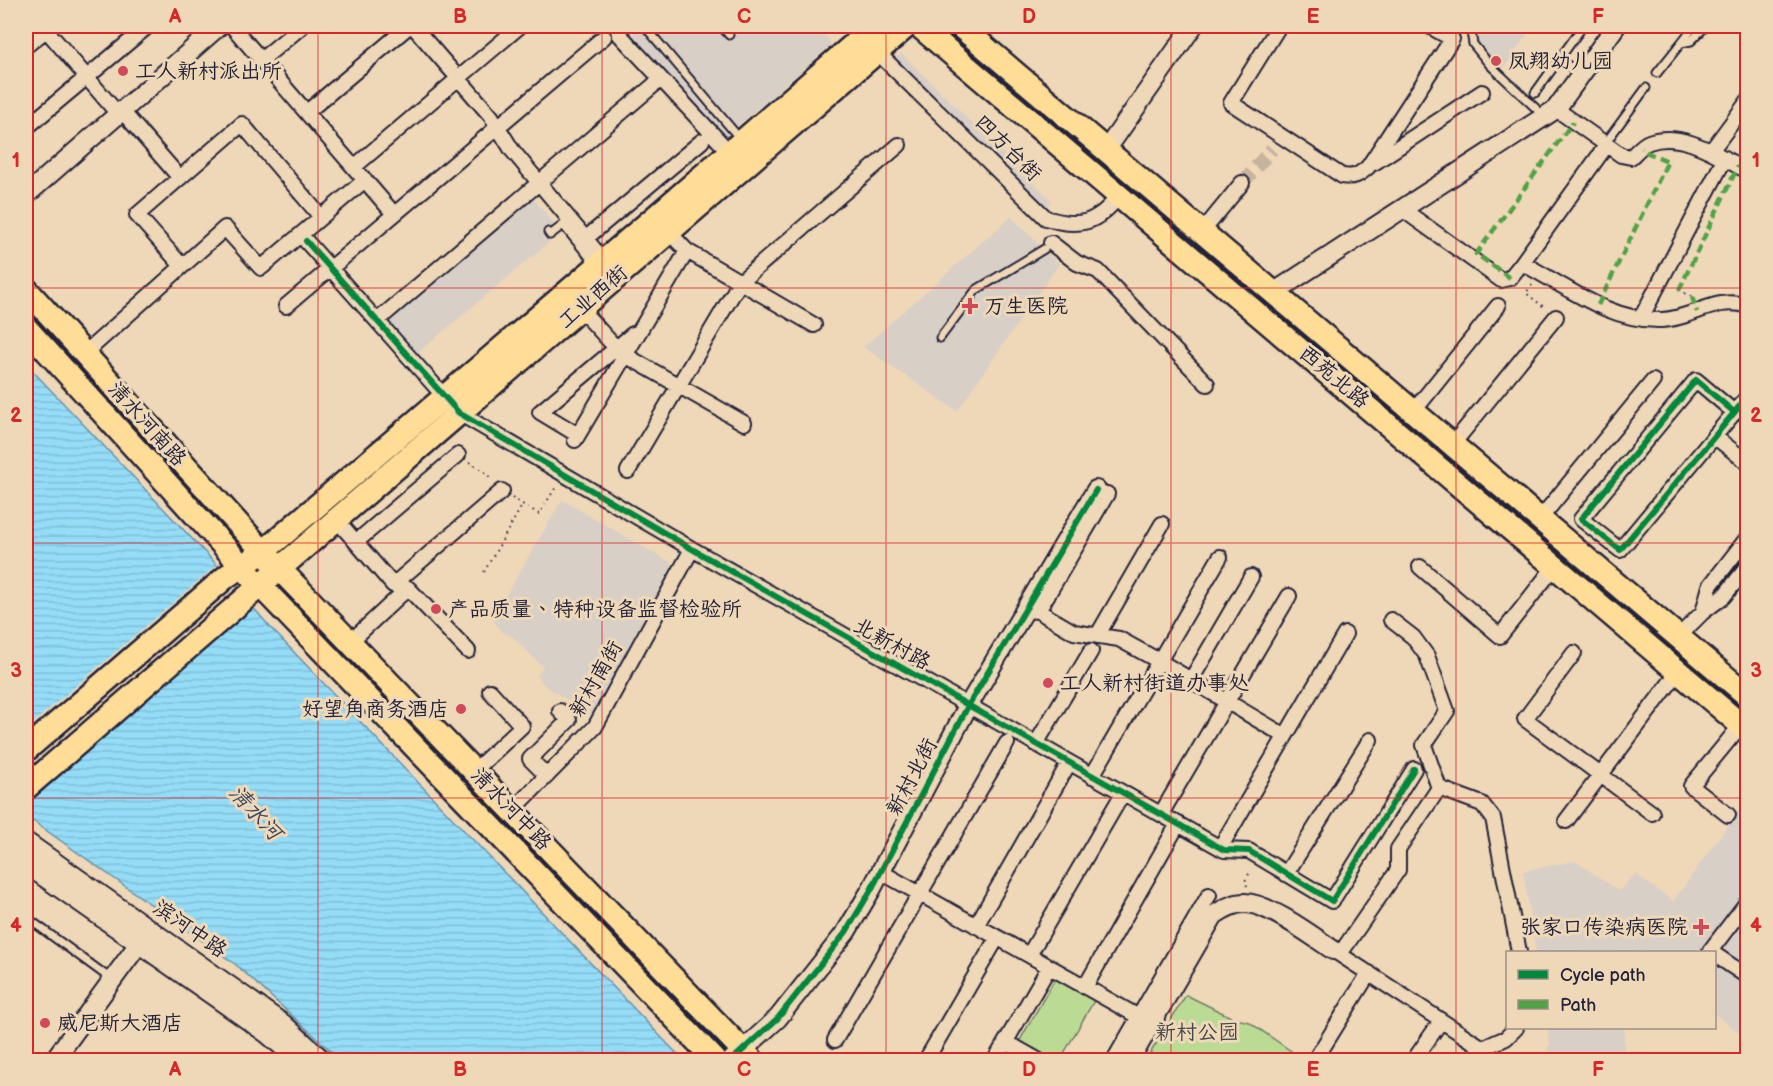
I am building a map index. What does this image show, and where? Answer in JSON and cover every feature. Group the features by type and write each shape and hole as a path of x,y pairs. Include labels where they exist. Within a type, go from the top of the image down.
{"main road":[{"name":"工业西街","path":"270,560 296,524 453,404 662,225 875,26"},
{"name":"工业西街","path":"739,154 878,52 907,26"},
{"name":"西苑北路","path":"919,26 1744,728"},
{"name":"西苑北路","path":"960,26 1748,696"},
{"name":"工业西街","path":"573,301 601,264 662,225"},
{"name":"清水河南路","path":"26,289 270,560"},
{"name":"清水河南路","path":"26,328 239,574"},
{"name":"工业西街","path":"270,560 313,539 453,404"},
{"path":"234,520 267,531 280,530 296,524"},
{"path":"300,591 296,579 298,563 313,539"},
{"path":"26,750 239,574 270,560"},
{"name":"清水河中路","path":"270,560 474,771 743,1057"},
{"path":"26,788 239,574"},
{"name":"清水河中路","path":"239,574 254,595 272,598 715,1060"},
{"name":"滨河中路","path":"26,843 283,1025 321,1060"},
{"name":"滨河中路","path":"26,863 268,1033 300,1060"}],"street":[{"path":"26,128 148,26"},
{"path":"26,195 120,112 200,32 219,26"},
{"path":"232,26 303,115 354,167 394,214"},
{"path":"261,60 302,26"},
{"path":"303,115 411,26 498,127 512,150 585,239 601,264"},
{"path":"354,167 520,26"},
{"path":"617,26 619,34 739,154"},
{"path":"1106,150 1193,26"},
{"path":"1278,26 1231,103 1342,176 1351,178 1360,175 1368,167 1482,92"},
{"path":"1368,167 1450,32 1429,26"},
{"path":"1273,293 1402,209 1496,153 1550,113 1616,26"},
{"path":"26,46 47,27 87,77 180,178"},
{"path":"286,306 604,37"},
{"name":"四方台街","path":"878,52 1046,218 1063,224"},
{"path":"378,320 655,84"},
{"path":"1711,151 1748,101"},
{"path":"1550,113 1621,155 1631,157 1649,142 1670,140 1694,143 1748,171"},
{"path":"182,266 137,215 243,124 321,217"},
{"path":"1272,149 1282,138"},
{"path":"585,239 702,141"},
{"path":"628,471 740,282 899,145"},
{"path":"1402,209 1501,280 1510,278 1605,145"},
{"path":"1641,318 1725,158"},
{"path":"84,354 225,228 261,268 365,180"},
{"path":"1202,232 1242,183"},
{"path":"1119,196 1099,217 1078,223 1063,224 1048,246 1077,263 1098,271 1207,384"},
{"path":"662,225 687,251 814,325"},
{"name":"北新村路","path":"306,240 397,338 453,404 692,549 1224,850 1249,852 1332,901 1414,770"},
{"path":"621,352 540,412 576,438 621,352 642,327 687,251"},
{"path":"1522,263 1612,312 1641,318 1661,320 1679,318 1722,302 1746,302"},
{"path":"573,301 621,352 744,423"},
{"path":"1413,412 1498,306"},
{"path":"1452,445 1556,317"},
{"path":"1539,520 1653,381"},
{"path":"1734,412 1696,381 1581,519 1620,550 1748,396"},
{"path":"1714,436 1748,463"},
{"path":"356,542 458,455"},
{"path":"336,519 393,585 502,491"},
{"name":"新村北街","path":"743,1057 811,979 846,932 881,872 968,706 1031,610 1101,492"},
{"path":"1097,636 1162,524"},
{"path":"1703,612 1710,586 1748,537"},
{"name":"新村南街","path":"512,811 595,727 692,549"},
{"path":"1092,776 1220,557"},
{"path":"1420,567 1500,636 1555,566"},
{"path":"1678,637 1703,612 1724,596 1748,566"},
{"path":"1191,680 1251,577"},
{"path":"350,642 408,588 468,651"},
{"path":"1161,814 1289,596"},
{"path":"1031,610 1074,632 1119,639 1286,736"},
{"path":"1391,620 1413,637 1427,656 1447,711 1424,745 1439,788"},
{"path":"1220,848 1345,634"},
{"path":"1036,744 1091,651"},
{"path":"1575,653 1525,719 1652,813"},
{"path":"1566,822 1678,672"},
{"path":"474,771 522,726 490,691"},
{"path":"547,776 530,759 569,720 560,711"},
{"path":"1728,815 1691,786 1744,728"},
{"path":"1286,874 1370,740"},
{"path":"835,1041 1007,743"},
{"path":"976,926 1069,763"},
{"path":"1337,952 1398,870 1398,849 1439,788"},
{"path":"1439,788 1482,804 1493,818 1519,951"},
{"path":"1029,956 1123,793"},
{"path":"1085,987 1178,824"},
{"path":"881,872 1139,1017"},
{"path":"1114,1060 1209,895"},
{"path":"1130,1060 1214,915 1230,905 1246,902 1273,912 1291,922 1483,1048 1506,1038 1515,1029"},
{"path":"1710,951 1746,906"},
{"path":"926,1060 997,938"},
{"path":"54,1060 140,942"},
{"path":"1716,955 1748,977"},
{"path":"995,1060 1049,967"},
{"path":"1315,1060 1369,973"},
{"path":"1414,1060 1441,1021"},
{"path":"1006,1042 1038,1060"},
{"path":"1472,1060 1481,1047"}],"lane":[{"path":"653,26 648,30 739,154"},
{"path":"721,26 729,35"},
{"path":"1470,26 1473,44 1490,65 1550,113"},
{"path":"1535,93 1583,26"},
{"path":"1657,73 1694,26"},
{"path":"1681,43 1691,41 1706,26"},
{"path":"1559,59 1581,75"},
{"path":"1605,145 1646,88"},
{"path":"548,232 550,235 563,225 601,264"},
{"path":"940,338 976,290 1048,246"},
{"path":"26,917 113,980"}],"path":[{"path":"1541,273 1526,293 1556,317"},
{"path":"1679,290 1692,297"},
{"path":"484,572 522,504"},
{"path":"1246,902 1248,891 1245,881 1259,857"}],"shaded area":[{"path":"642,26 822,26 831,45 723,139 628,38"},
{"name":"凤翔幼儿园","path":"1467,26 1533,26 1495,80 1470,41"},
{"path":"901,53 1052,201 1045,208 894,60"},
{"path":"531,196 561,232 413,357 383,322"},
{"name":"万生医院","path":"1011,217 1059,264 957,411 863,347"},
{"path":"562,500 673,564 591,715 545,686 537,676 543,667 513,637 502,632 492,619"},
{"path":"1742,806 1748,811 1747,1039 1716,1015 1716,951 1536,951 1523,871 1575,861 1619,891 1635,874 1673,901"},
{"path":"1547,1029 1624,1029 1624,1060 1543,1060 1550,1044"}],"green space":[{"path":"1056,977 1095,999 1060,1060 1052,1060 1019,1042"},
{"name":"新村公园","path":"1186,995 1233,1018 1249,1022 1304,1060 1146,1060"}],"water":[{"name":"清水河","path":"26,364 217,565 269,626 683,1060 341,1060 235,964 26,816"}],"pier":[{"path":"217,565 252,605 26,797 26,729"}],"tunnel":[{"path":"1242,183 1272,149"}],"marked path":[{"path":"1510,278 1476,254 1573,122"},
{"path":"1598,305 1668,161 1642,148"},
{"path":"1679,290 1738,166"},
{"path":"1692,297 1697,312"}],"cycle path":[{"path":"306,241 459,413 692,549 1224,850 1249,851 1332,901 1414,769"},
{"path":"1734,412 1696,380 1581,519 1620,550 1748,396"},
{"path":"732,1060 778,1018 846,932 871,890 968,706 1096,490"}],"place":[{"name":"凤翔幼儿园","path":"1496,61"},
{"name":"工人新村派出所","path":"123,71"},
{"name":"万生医院","path":"970,306"},
{"name":"产品质量、特种设备监督检验所","path":"436,609"},
{"name":"工人新村街道办事处","path":"1048,683"},
{"name":"好望角商务酒店","path":"461,709"},
{"name":"张家口传染病医院","path":"1701,927"},
{"name":"威尼斯大酒店","path":"45,1023"}]}
